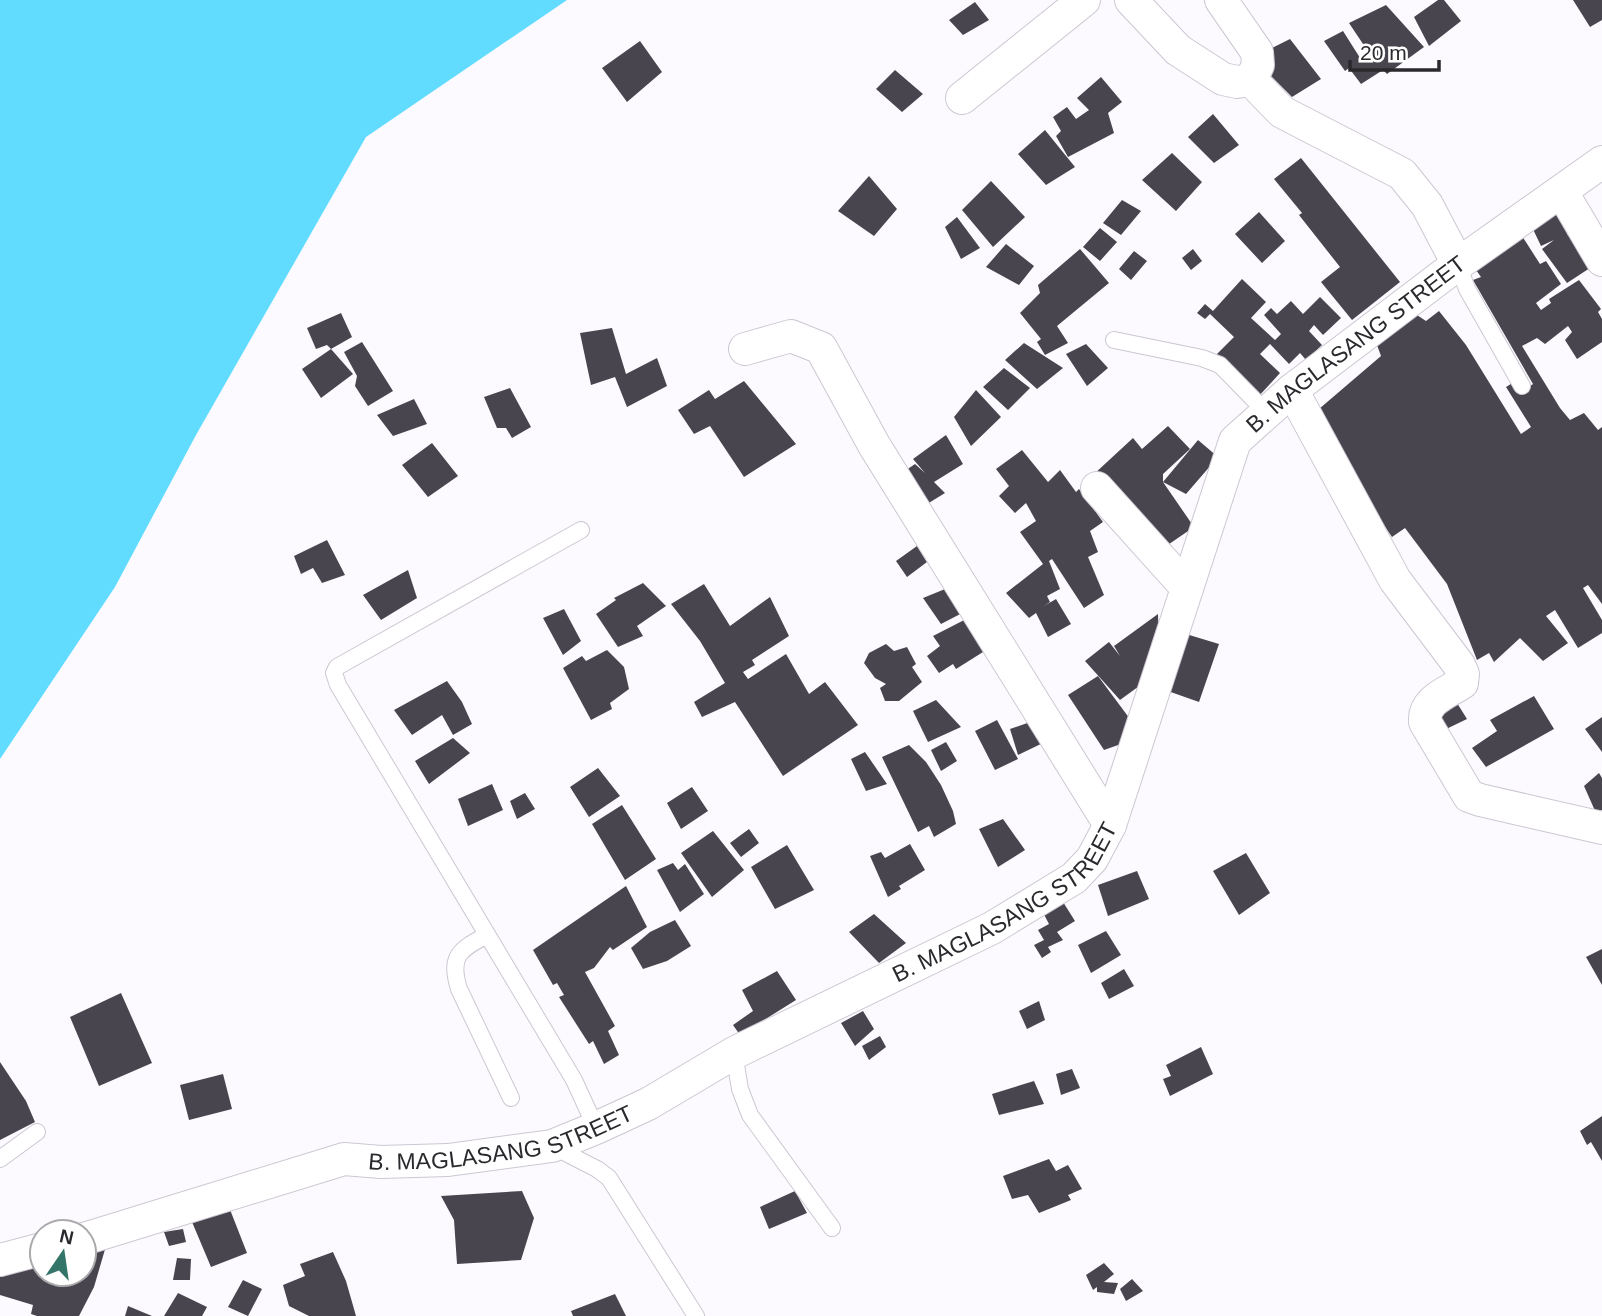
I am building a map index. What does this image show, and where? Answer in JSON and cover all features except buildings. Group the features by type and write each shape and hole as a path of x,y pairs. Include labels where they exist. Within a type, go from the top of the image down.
{"street":[{"path":"962,98 1084,0"},
{"path":"1131,0 1178,50 1223,79 1237,82 1251,80"},
{"path":"1221,0 1257,52 1258,65 1251,80"},
{"path":"1251,80 1282,112 1402,174 1427,205 1458,264"},
{"name":"B. MAGLASANG STREET","path":"98,1235 344,1159 381,1162 448,1160 552,1146 649,1104 734,1053 992,928 1074,878 1091,859 1110,825 1235,441 1292,390 1458,264 1602,162"},
{"path":"1562,192 1602,260"},
{"path":"745,349 791,336 821,348 874,445 1110,825"},
{"path":"1292,390 1395,580 1463,674 1462,683 1426,706 1424,714 1425,722 1469,796 1602,828"},
{"path":"1097,488 1187,588"},
{"path":"0,1260 28,1253"}],"lane":[{"path":"1458,264 1467,289 1522,386"},
{"path":"1114,340 1202,358 1220,365 1266,412"},
{"path":"581,530 337,667 334,673 338,685 574,1080 596,1128"},
{"path":"486,935 462,948 455,965 455,975 459,989 511,1098"},
{"path":"734,1053 740,1089 750,1115 832,1228"},
{"path":"0,1159 37,1132"},
{"path":"552,1146 609,1178 695,1316"}],"water":[{"path":"0,0 567,0 366,137 196,435 115,587 0,759"}]}
